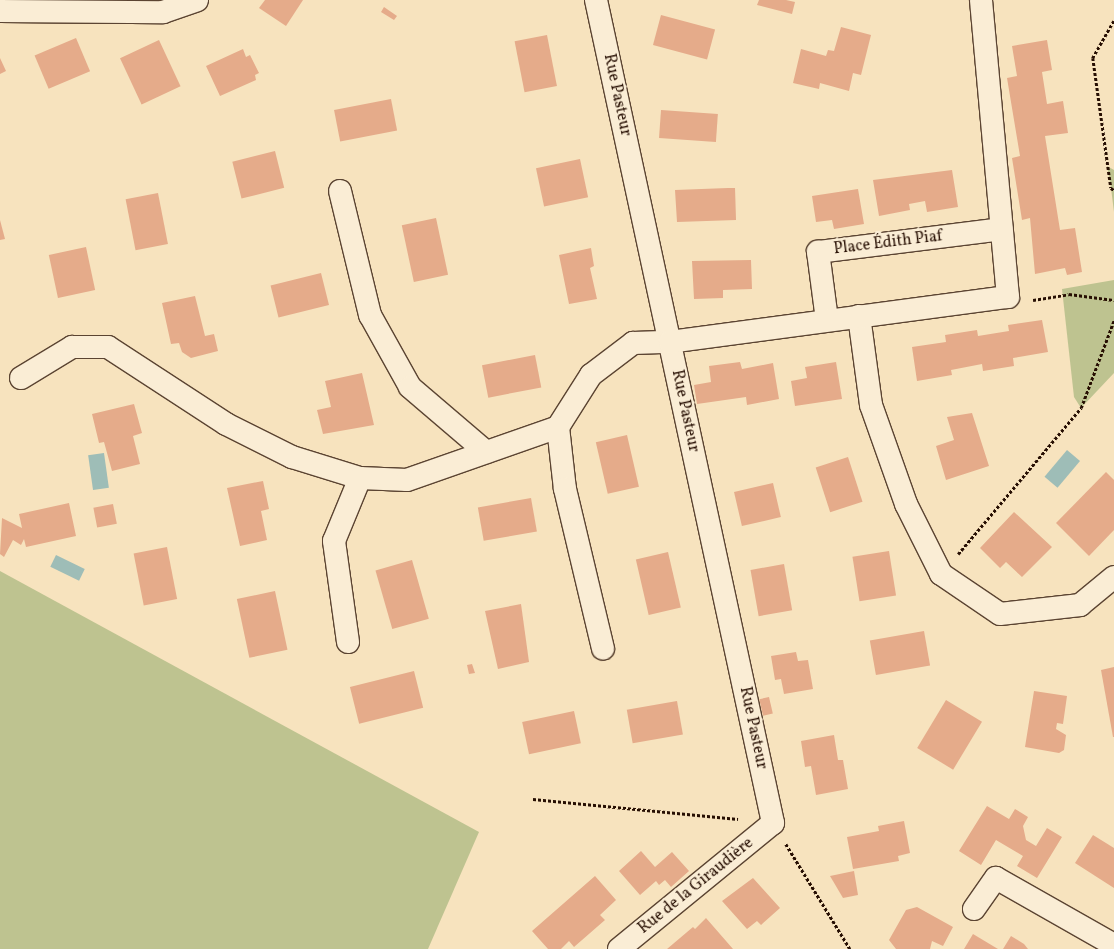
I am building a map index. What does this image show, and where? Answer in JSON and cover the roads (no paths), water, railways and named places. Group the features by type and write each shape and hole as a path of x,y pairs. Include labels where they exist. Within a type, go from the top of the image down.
{"street":[{"path":"0,11 163,12 197,0"},
{"name":"Rue Pasteur","path":"596,0 773,822"},
{"path":"603,650 565,489 558,427 591,374 633,343 670,342 1008,297 986,4"},
{"path":"340,191 370,315 410,387 486,452"},
{"name":"Place Édith Piaf","path":"828,320 818,252 1002,229"},
{"path":"859,316 872,405 906,504 941,574 1000,614 1080,605 1114,578"},
{"path":"21,378 72,347 108,348 226,424 292,457 360,478 407,480 558,427"},
{"path":"348,642 334,540 360,478"},
{"name":"Rue de la Giraudière","path":"619,949 773,822"},
{"path":"974,909 996,878 1111,946"}],"water":[{"path":"1067,450 1080,461 1058,488 1045,477"},
{"path":"104,453 109,488 93,490 88,455"},
{"path":"56,555 85,569 79,581 50,567"}]}
